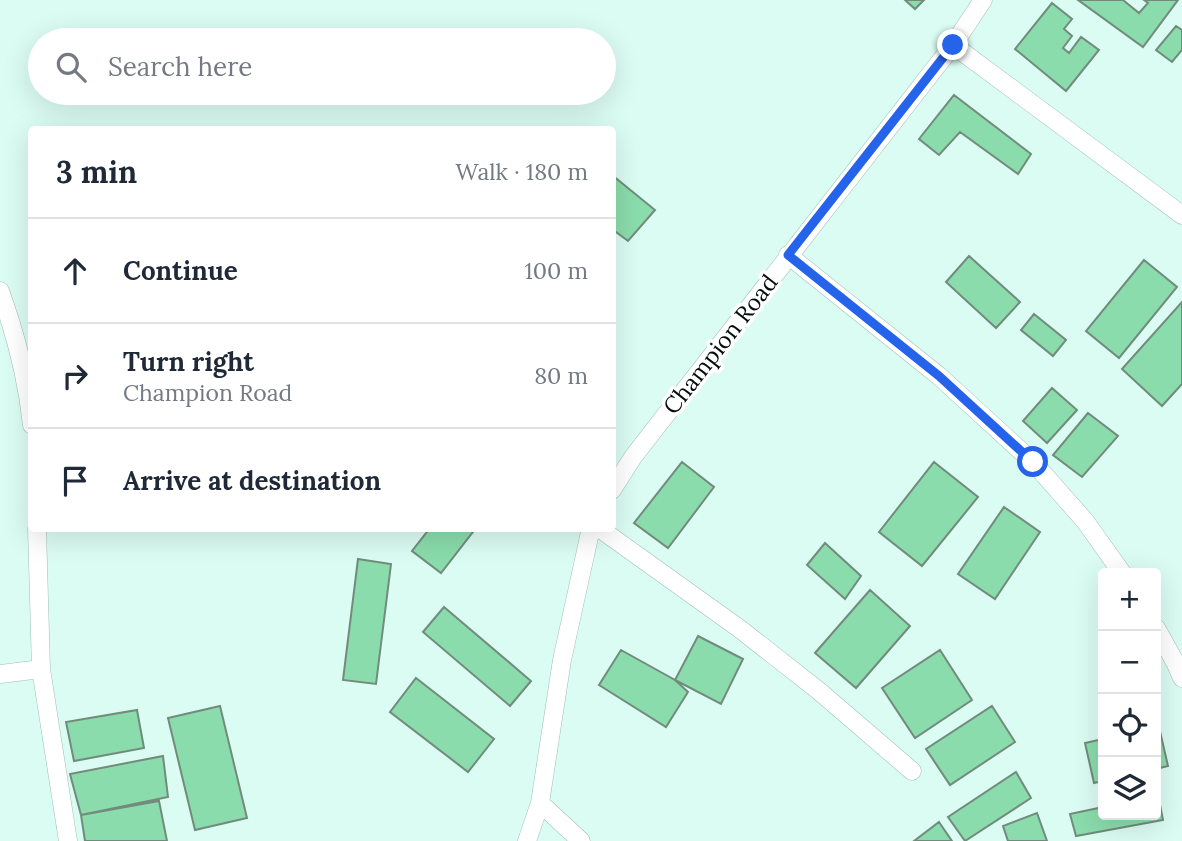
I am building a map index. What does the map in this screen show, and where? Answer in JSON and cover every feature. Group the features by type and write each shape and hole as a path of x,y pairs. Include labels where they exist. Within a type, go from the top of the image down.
{"street":[{"name":"Champion Road","path":"616,484 633,457 953,45 984,0"},
{"path":"953,45 1182,215"},
{"path":"788,255 939,376 1033,462 1085,520 1119,568"},
{"path":"0,291 12,325 28,392"},
{"path":"37,532 41,669 68,841"},
{"path":"527,841 540,803 562,660 589,532"},
{"path":"605,532 740,629 912,771"},
{"path":"1158,631 1182,678"},
{"path":"0,674 41,669"},
{"path":"540,803 581,841"}],"building":[{"path":"905,0 924,0 915,9"},
{"path":"1078,0 1123,0 1139,13 1148,3 1144,0 1178,0 1143,47"},
{"path":"1052,3 1072,19 1064,29 1072,36 1063,48 1069,53 1081,37 1099,50 1066,91 1015,49"},
{"path":"1176,26 1182,30 1182,50 1172,62 1156,50"},
{"path":"954,95 1031,154 1018,174 960,132 939,155 919,139"},
{"path":"616,178 655,210 628,241 616,232"},
{"path":"969,256 1020,302 996,328 946,282"},
{"path":"1144,260 1177,287 1119,358 1086,331"},
{"path":"1182,302 1182,384 1162,406 1122,369"},
{"path":"1034,314 1066,340 1053,356 1021,330"},
{"path":"1052,388 1077,410 1047,443 1023,421"},
{"path":"1088,413 1118,436 1082,477 1053,455"},
{"path":"682,462 714,487 668,548 634,523"},
{"path":"934,462 978,497 922,566 879,532"},
{"path":"1004,507 1040,532 995,599 958,574"},
{"path":"427,532 473,532 441,573 412,551"},
{"path":"825,543 861,576 845,599 807,565"},
{"path":"358,559 391,564 376,684 343,680"},
{"path":"870,590 910,626 856,688 815,653"},
{"path":"444,607 531,681 510,706 423,632"},
{"path":"698,636 743,659 721,704 675,680"},
{"path":"621,650 675,680 688,692 666,727 599,685"},
{"path":"940,650 972,700 915,738 882,688"},
{"path":"416,678 494,739 468,772 390,712"},
{"path":"220,706 247,818 195,830 168,718"},
{"path":"992,706 1015,742 950,785 926,749"},
{"path":"137,710 144,748 74,761 66,722"},
{"path":"1161,736 1168,766 1161,768"},
{"path":"1098,740 1098,782 1094,783 1085,743"},
{"path":"163,756 168,797 81,815 70,774"},
{"path":"1016,772 1031,798 965,841 948,817"},
{"path":"159,801 167,841 85,841 81,815"},
{"path":"1098,808 1098,820 1161,820 1161,810 1163,820 1076,836 1070,814"},
{"path":"1037,813 1047,841 1008,841 1003,826"},
{"path":"939,822 952,841 914,841"}],"route":[{"path":"953,45 788,255 939,376 1033,462"}]}
